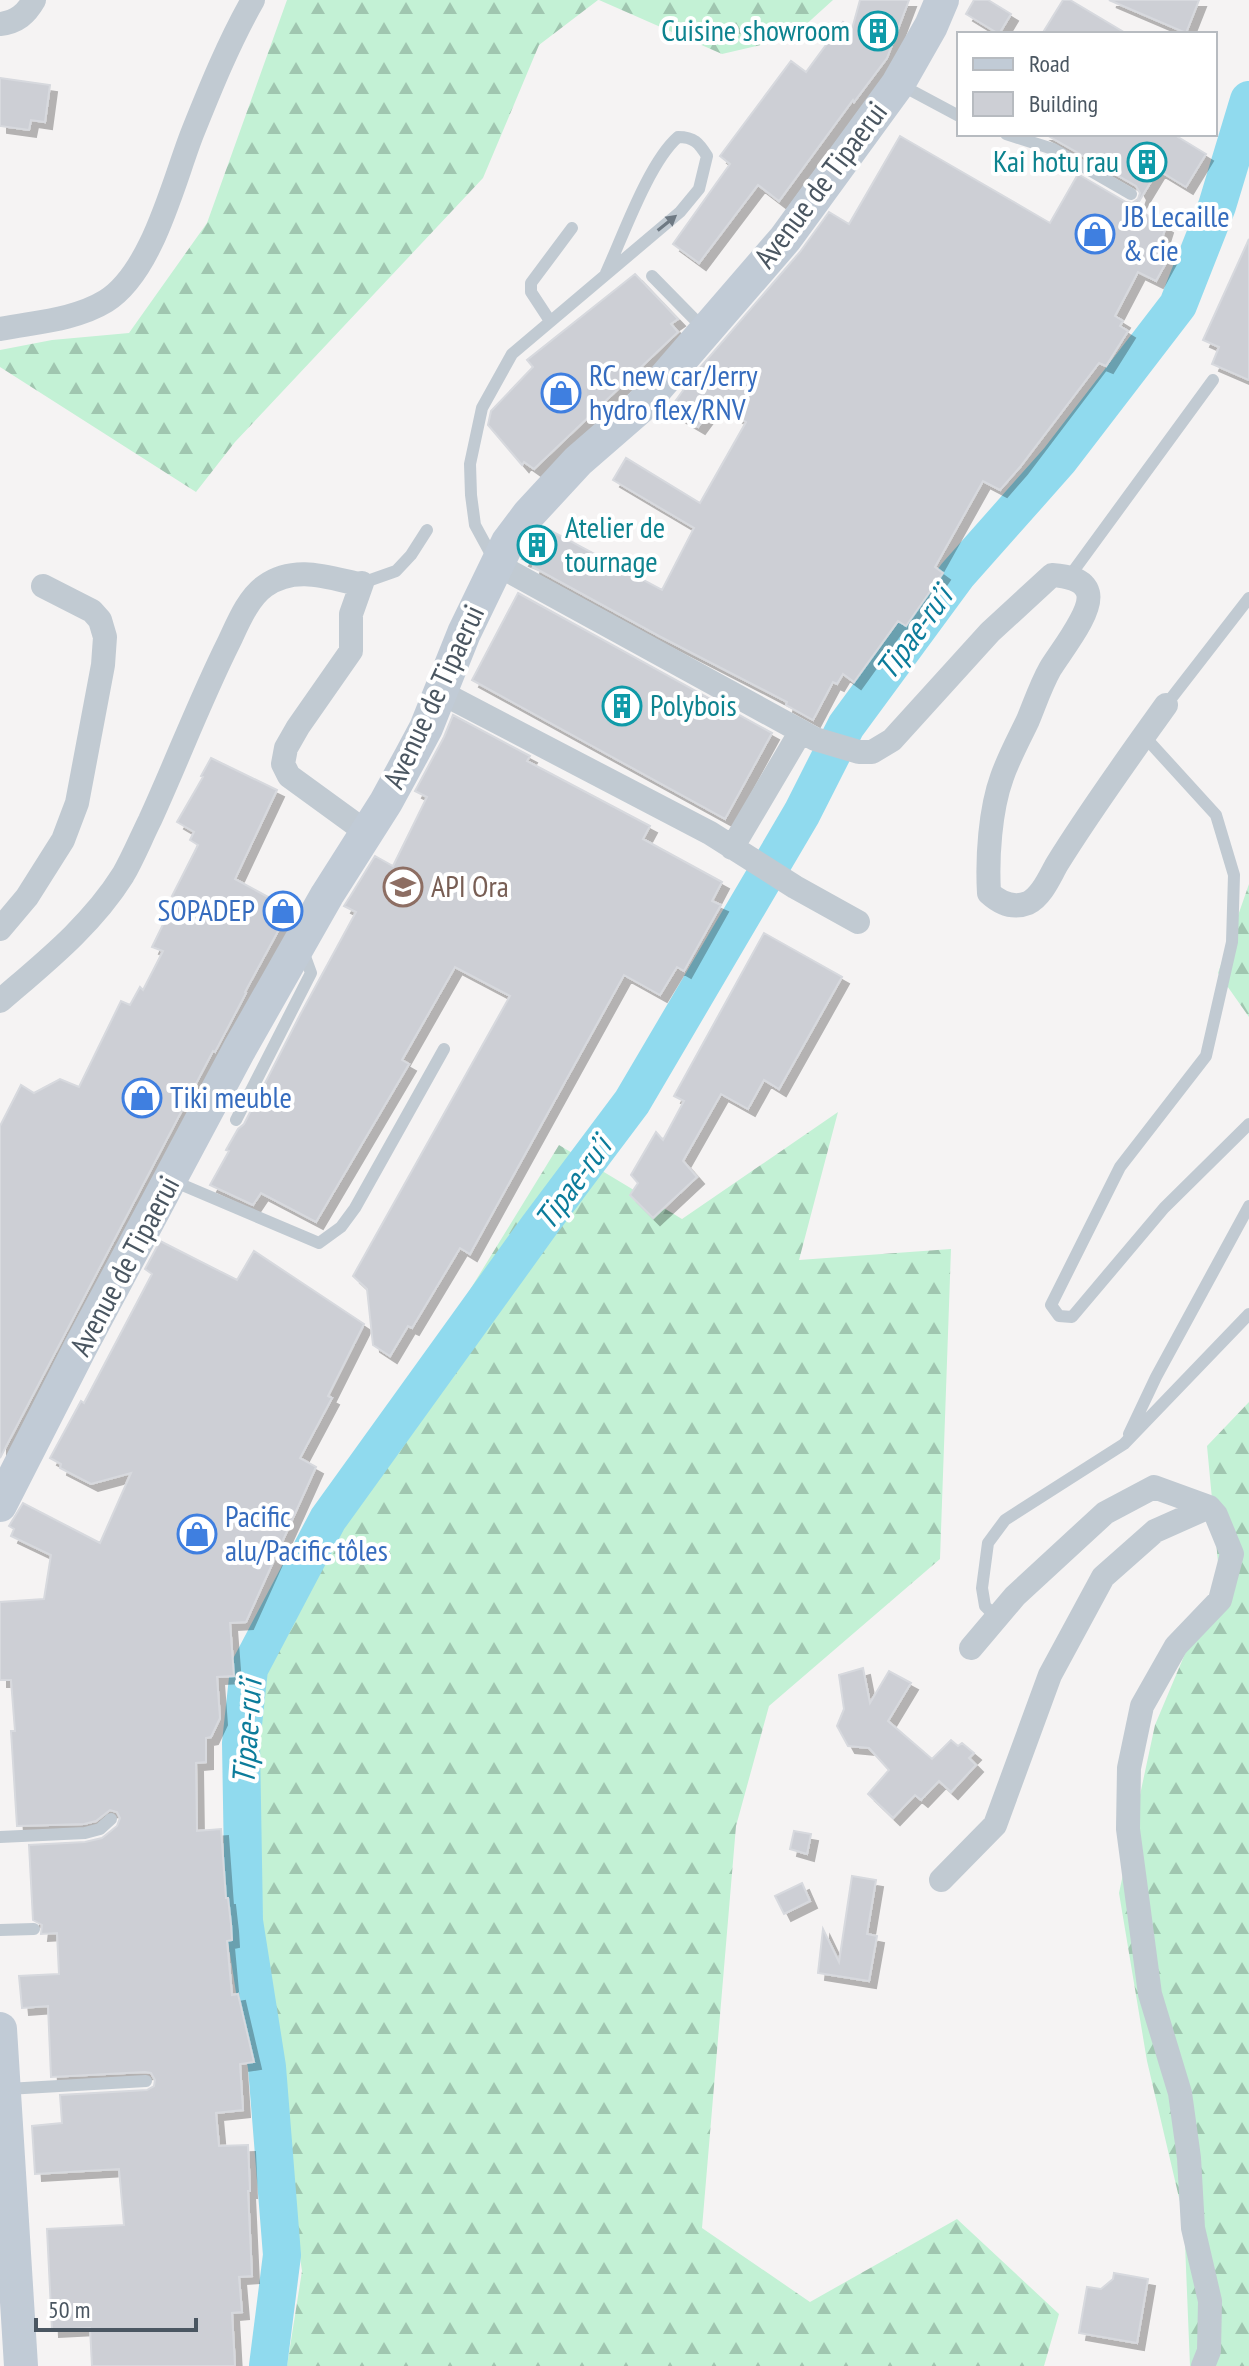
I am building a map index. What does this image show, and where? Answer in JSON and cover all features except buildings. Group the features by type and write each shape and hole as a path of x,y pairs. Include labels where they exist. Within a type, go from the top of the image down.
{"main road":[{"name":"Avenue de Tipaerui","path":"0,1505 239,1050 327,895 386,802 421,737 464,633 508,542 529,514 578,461 639,408 785,239 898,84 942,0"},
{"path":"0,2029 21,2366"}],"street":[{"path":"0,24 25,14 34,0"},
{"path":"0,329 83,313 109,299 137,269 159,226 192,134 236,29 253,0"},
{"path":"496,564 808,735 841,748 872,752 892,740 990,632 1052,575 1081,582 1088,591 1085,614 1049,671 996,795 989,893 997,901 1017,906 1030,902 1039,894 1075,835 1166,705"},
{"path":"0,1001 74,936 103,904 124,874 173,771 209,681 242,615 261,588 274,580 308,572 362,583 351,614 351,651 298,727 286,748 283,764 289,776 366,832"},
{"path":"0,929 27,897 63,840 77,803 103,665 105,637 100,620 92,611 43,586"},
{"path":"440,692 710,833 755,863 858,922"},
{"path":"732,848 808,735"},
{"path":"971,1648 1015,1596 1105,1513 1154,1487 1209,1507 1216,1515 1232,1554 1220,1600 1176,1646 1142,1706 1129,1768 1128,1829 1150,1994 1180,2093 1189,2158 1193,2228 1210,2301 1209,2351 1203,2366"},
{"path":"941,1880 995,1825 1050,1675 1103,1577 1155,1531 1209,1507"}],"lane":[{"path":"898,84 957,115"},
{"path":"1012,136 1053,149 1131,194"},
{"path":"496,564 475,525 471,495 470,464 482,408 512,354 680,212 699,189 707,156 699,143 689,137 678,137 670,144 655,166 606,273"},
{"path":"550,321 531,292 531,283 572,228"},
{"path":"652,276 707,331"},
{"path":"1069,577 1213,380"},
{"path":"362,583 396,571 427,530"},
{"path":"1166,705 1249,598"},
{"path":"1144,736 1216,815 1234,875 1232,942 1206,1056 1120,1167 1051,1305 1059,1316 1072,1317 1164,1208 1249,1124"},
{"path":"236,1120 311,973 300,944"},
{"path":"171,1180 319,1243 341,1227 355,1208 444,1049"},
{"path":"1124,1444 1156,1377 1249,1206"},
{"path":"997,1618 985,1606 982,1588 988,1543 1005,1520 1124,1444 1249,1314"},
{"path":"0,1837 85,1833 100,1829 111,1819"},
{"path":"0,1930 34,1929"},
{"path":"3,2089 146,2081"}],"green space":[{"path":"287,0 598,0 539,45 483,178 235,442 196,492 0,367 0,350 52,340 129,333 207,223"},
{"path":"599,0 833,0 791,38 722,54"},
{"path":"1249,884 1249,1017 1218,973"},
{"path":"838,1112 799,1260 951,1249 940,1559 769,1706 736,1826 702,2228 810,2302 957,2219 1059,2314 1044,2366 287,2366 302,2271 251,1923 243,1789 259,1658 310,1530 349,1465 417,1376 559,1145 682,1219"},
{"path":"1249,1402 1249,2366 1190,2366 1184,2219 1147,2061 1119,1893 1155,1725 1219,1573 1207,1446"}],"waterway":[{"name":"Tipae-ru’i","path":"268,2366 282,2255 267,2067 244,1921 241,1743 249,1669 328,1519 632,1102 802,813 846,726 957,575 1059,460 1178,305 1217,206 1249,100"}],"place":[{"name":"Cuisine showroom","path":"878,31"},
{"name":"Kai hotu rau","path":"1147,162"},
{"name":"JB Lecaille & cie","path":"1095,234"},
{"name":"RC new car/Jerry hydro flex/RNV","path":"561,393"},
{"name":"Atelier de tournage","path":"537,545"},
{"name":"Polybois","path":"622,706"},
{"name":"API Ora","path":"403,887"},
{"name":"SOPADEP","path":"283,911"},
{"name":"Tiki meuble","path":"142,1098"},
{"name":"Pacific alu/Pacific tôles","path":"197,1534"}]}
